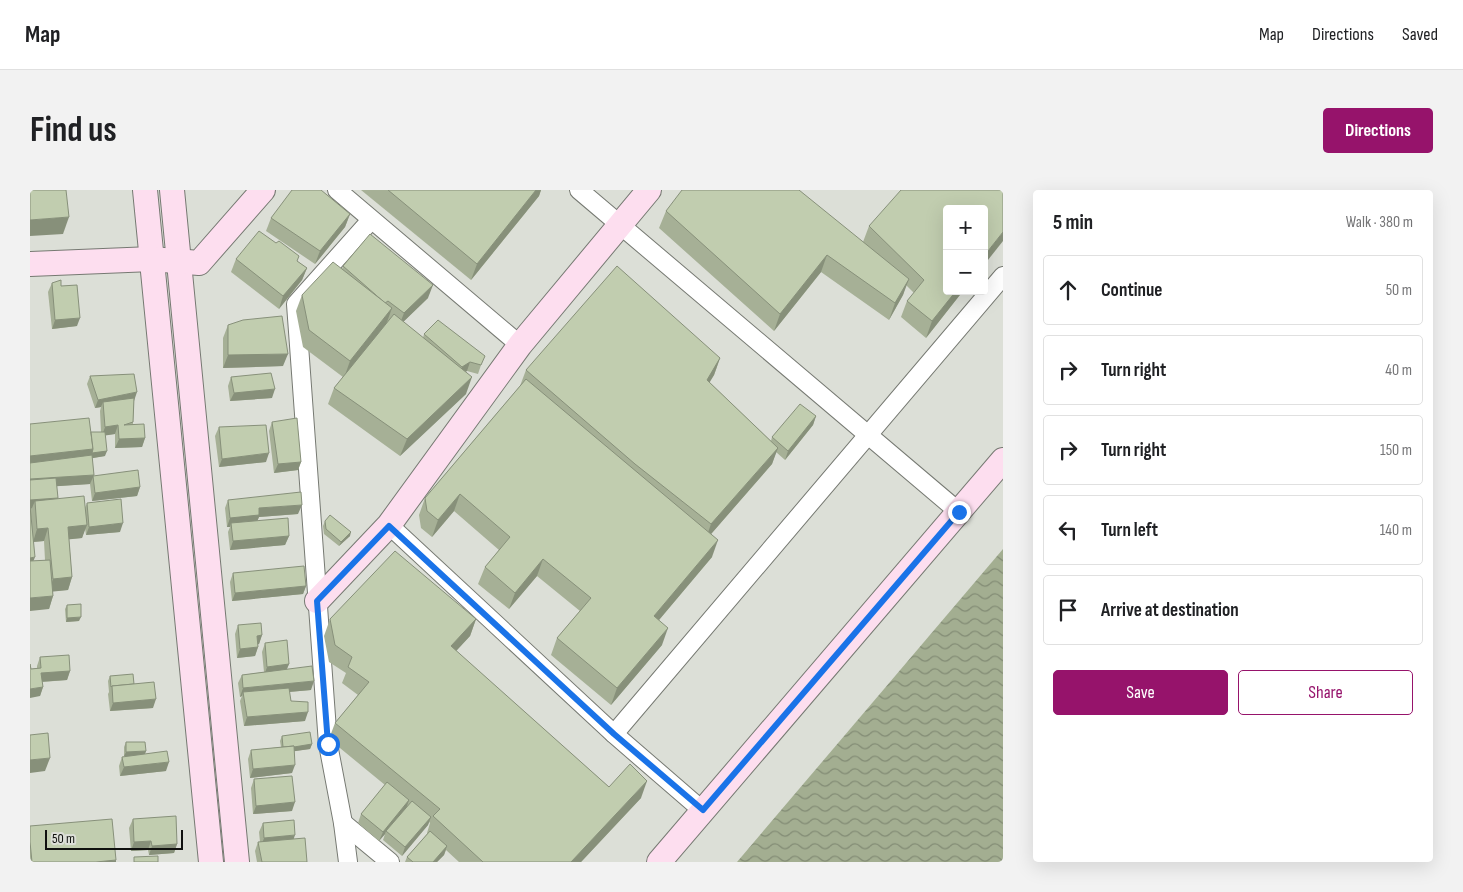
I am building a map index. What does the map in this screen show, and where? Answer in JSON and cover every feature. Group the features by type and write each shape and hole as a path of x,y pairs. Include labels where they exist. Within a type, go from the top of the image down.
{"street":[{"path":"145,190 211,862"},
{"path":"172,190 237,862"},
{"path":"30,264 152,259 199,264 263,190"},
{"path":"337,190 520,345"},
{"path":"579,190 959,512"},
{"path":"317,601 389,526 520,345 648,190"},
{"path":"348,862 344,823 328,744 296,304 371,220"},
{"path":"614,734 1003,276"},
{"path":"659,862 1003,460"},
{"path":"389,526 614,734 703,810"},
{"path":"344,823 390,862"}],"water":[{"path":"1003,549 1003,862 737,862"}],"building":[{"path":"30,190 66,190 69,217 30,220"},
{"path":"292,190 321,190 350,214 320,251 271,218"},
{"path":"388,190 536,190 477,264"},
{"path":"682,190 799,190 909,279 895,303 827,255 780,314 666,211"},
{"path":"901,190 1003,190 1003,232 988,251 988,205 943,205 943,295 953,295 932,321 907,301 924,280 869,226"},
{"path":"259,231 276,243 279,241 299,256 297,261 307,268 283,296 236,259"},
{"path":"370,234 433,285 404,313 388,301 385,303 343,266"},
{"path":"333,262 392,308 350,361 309,330 302,295"},
{"path":"617,266 720,358 707,380 778,448 711,524 635,464 526,370"},
{"path":"61,280 61,286 77,285 80,318 55,320 52,283"},
{"path":"394,314 472,377 407,439 334,388"},
{"path":"282,316 288,354 228,355 228,325 243,320"},
{"path":"438,320 485,356 481,365 470,362 462,367 424,334"},
{"path":"271,373 275,389 234,393 231,377"},
{"path":"134,374 137,392 98,400 90,376"},
{"path":"526,379 718,540 654,616 668,628 617,688 557,638 591,598 543,559 515,593 485,567 510,537 460,494 438,520 427,511 425,498"},
{"path":"134,398 133,422 124,425 144,424 145,438 119,439 118,425 105,427 103,402"},
{"path":"800,404 816,416 788,451 772,437"},
{"path":"89,418 93,449 30,456 30,424"},
{"path":"297,418 301,462 278,464 272,422"},
{"path":"266,425 269,453 222,459 219,427"},
{"path":"91,432 105,432 107,451 92,453"},
{"path":"92,455 94,475 30,479 30,463"},
{"path":"138,470 140,487 95,493 93,476"},
{"path":"56,478 58,498 30,500 30,480"},
{"path":"301,492 302,505 259,508 259,515 230,518 228,500"},
{"path":"84,496 87,525 68,527 72,577 53,579 48,528 37,529 35,501"},
{"path":"121,499 123,523 89,527 87,503"},
{"path":"30,506 35,557 30,558"},
{"path":"330,515 351,532 341,542 326,529 325,521"},
{"path":"288,518 289,536 233,541 231,523"},
{"path":"395,551 476,619 451,646 609,787 630,764 647,781 571,862 483,862 433,816 440,809 335,723 369,682 348,667 352,657 335,645 330,619"},
{"path":"50,560 53,596 30,598 30,561"},
{"path":"304,566 306,586 235,593 233,573"},
{"path":"81,604 81,617 67,618 67,605"},
{"path":"261,623 262,635 257,636 258,647 240,649 238,625"},
{"path":"287,640 289,664 267,667 265,643"},
{"path":"69,655 70,671 41,673 43,687 30,689 30,664 31,669 41,668 40,657"},
{"path":"312,666 314,681 243,688 242,675"},
{"path":"133,674 134,684 111,687 110,676"},
{"path":"154,682 156,699 113,703 112,686"},
{"path":"289,688 291,701 308,702 308,712 247,717 243,692"},
{"path":"310,732 312,744 283,747 282,736"},
{"path":"48,733 50,758 30,760 30,735"},
{"path":"126,742 145,742 146,751 126,752"},
{"path":"294,746 295,765 253,769 251,750"},
{"path":"167,751 169,762 124,767 122,757"},
{"path":"292,776 295,802 256,806 254,779"},
{"path":"387,782 409,800 383,832 361,814"},
{"path":"412,801 431,817 405,847 386,831"},
{"path":"176,816 177,844 152,846 151,841 134,842 133,819"},
{"path":"112,819 116,860 96,862 32,862 30,826"},
{"path":"294,820 295,835 264,838 263,823"},
{"path":"430,831 447,846 433,862 413,862 407,857"},
{"path":"305,838 307,862 262,862 258,842"},
{"path":"158,856 158,862 134,862 134,857"}],"route":[{"path":"328,744 317,601 389,526 614,734 703,810 959,512"}]}
